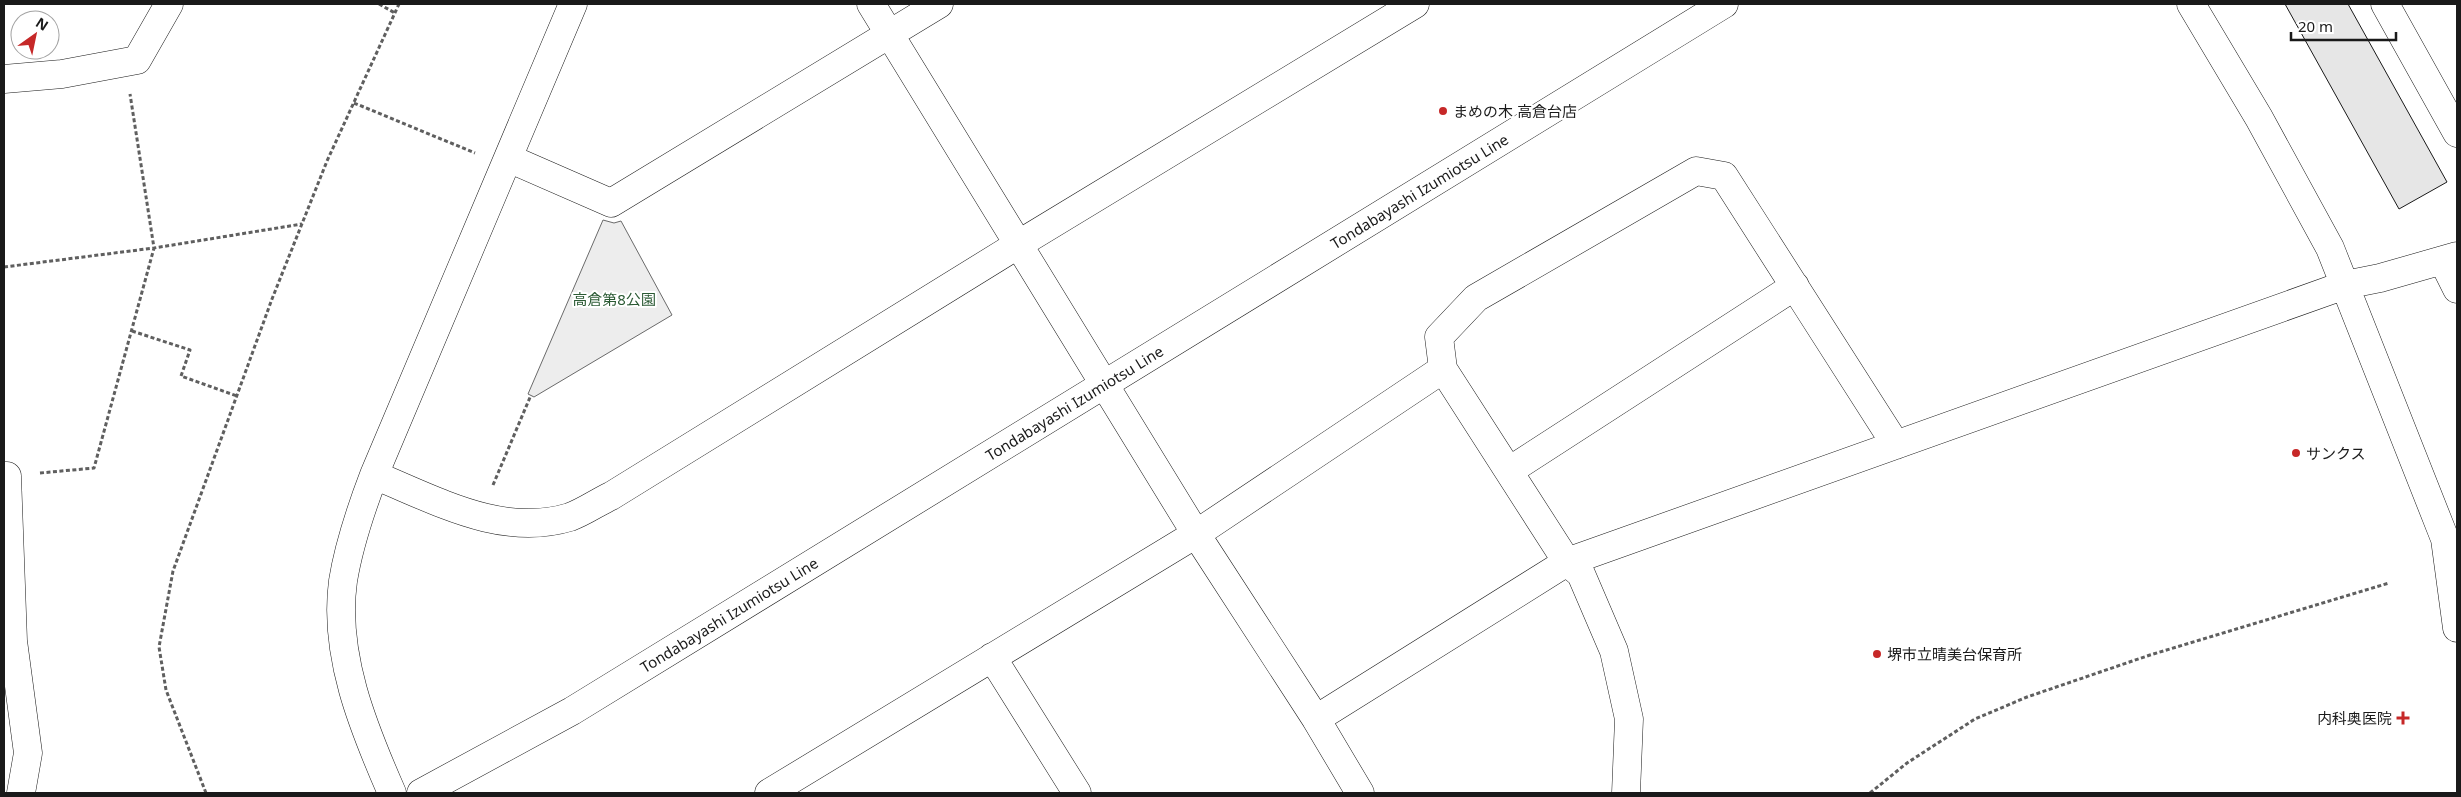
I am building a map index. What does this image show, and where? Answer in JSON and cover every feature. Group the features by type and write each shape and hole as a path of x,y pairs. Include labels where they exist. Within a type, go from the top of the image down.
{"street":[{"path":"4,79 62,74 137,60 169,4"},
{"path":"392,793 367,738 348,671 341,626 343,581 359,516 374,475 573,4"},
{"path":"871,4 1196,534 1316,719 1360,793"},
{"path":"506,162 611,203 939,4"},
{"path":"374,475 478,518 527,525 571,516 611,496 1019,244 1415,4"},
{"name":"Tondabayashi Izumiotsu Line","path":"421,793 572,710 1724,4"},
{"path":"2191,4 2259,118 2330,248 2445,539 2457,628"},
{"path":"2385,4 2457,133"},
{"path":"1626,793 1629,719 1614,651 1581,574 1567,562 1443,369 1439,337 1476,298 1696,171 1724,176 1896,445"},
{"path":"1316,719 1567,562 2345,285 2450,258 2457,289"},
{"path":"1508,471 1795,286"},
{"path":"768,793 1196,534 1443,369"},
{"path":"5,476 8,642 28,753 21,793"},
{"path":"992,657 1077,793"}],"path":[{"path":"379,4 395,13"},
{"path":"206,793 166,690 159,647 173,571 236,396 302,224 399,4"},
{"path":"5,476 94,468 154,248 126,62"},
{"path":"354,103 506,162"},
{"path":"4,267 154,248 302,224"},
{"path":"132,331 190,350 181,376 236,396"},
{"path":"478,518 531,395"},
{"path":"1870,793 1907,764 1975,719 2027,697 2150,655 2389,583"}],"shaded area":[{"name":"高倉第8公園","path":"603,220 614,223 621,221 672,315 534,397 528,394"}],"building":[{"path":"2285,4 2348,4 2447,182 2399,209"}],"place":[{"name":"まめの木 高倉台店","path":"1443,111"},
{"name":"サンクス","path":"2296,453"},
{"name":"堺市立晴美台保育所","path":"1877,654"},
{"name":"内科奥医院","path":"2403,718"}]}
